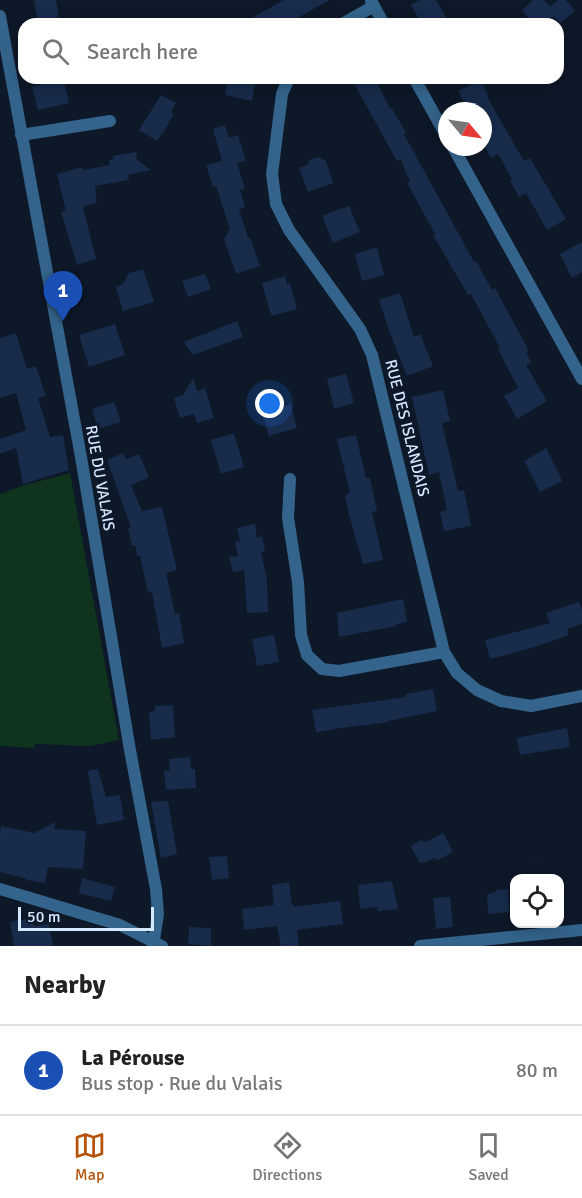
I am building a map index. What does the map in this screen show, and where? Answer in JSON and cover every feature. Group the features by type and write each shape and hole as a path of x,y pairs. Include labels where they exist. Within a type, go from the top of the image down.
{"street":[{"path":"351,18 372,3 381,18"},
{"name":"RUE DU VALAIS","path":"0,16 3,50 81,458 156,889 158,914 156,945"},
{"name":"RUE DES ISLANDAIS","path":"286,84 282,94 272,174 276,204 289,230 360,328 372,355 444,652 457,673 477,690 501,701 531,705 582,696"},
{"path":"417,84 438,121"},
{"path":"21,135 110,121"},
{"path":"458,156 582,379"},
{"path":"290,479 288,518 298,582 301,636 307,655 322,669 339,671 444,652"},
{"path":"0,889 120,925 156,945"},
{"path":"420,946 582,930"}],"green space":[{"path":"70,473 119,740 90,746 35,744 34,748 0,746 0,494"}],"building":[{"path":"34,0 56,0 59,17 37,18"},
{"path":"284,0 330,0 298,18 252,18"},
{"path":"420,0 436,0 446,18 418,18 411,5"},
{"path":"533,0 544,0 550,7 558,0 566,0 575,11 564,20 554,16 552,18 528,18 522,10"},
{"path":"44,84 65,84 69,103 38,110 32,87"},
{"path":"227,84 255,84 252,101 225,95"},
{"path":"354,84 378,84 474,262 476,261 492,290 495,288 529,351 526,352 531,362 526,365 547,401 517,419 504,396 518,388 498,349 500,348 471,294 468,295 433,235 435,234 407,183 410,182 401,160 397,161"},
{"path":"473,84 483,84 490,102 464,102 458,91"},
{"path":"161,95 176,103 171,112 174,114 157,141 139,130"},
{"path":"492,106 524,161 530,158 566,219 547,230 526,193 519,197 498,154 491,158"},
{"path":"225,125 229,138 238,135 246,161 237,163 245,189 240,190 245,207 239,209 260,266 236,274 224,239 230,229 216,186 213,187 206,165 222,161 213,129"},
{"path":"136,152 137,160 151,170 128,175 129,180 95,186 97,202 83,207 96,259 77,265 61,212 66,211 57,174 82,167 83,170 110,165 109,160 114,159 113,156"},
{"path":"319,157 326,161 333,183 308,192 299,168 308,165 309,160"},
{"path":"349,206 360,232 333,243 322,216"},
{"path":"582,242 582,272 572,278 560,254"},
{"path":"377,247 384,275 362,281 355,254"},
{"path":"143,269 154,302 123,311 116,287 123,284 129,273"},
{"path":"205,274 211,289 188,297 182,281"},
{"path":"285,276 287,284 290,283 297,309 271,316 262,283"},
{"path":"400,293 414,337 420,334 433,366 407,376 379,300"},
{"path":"237,321 243,337 193,355 184,342"},
{"path":"115,324 125,355 89,367 79,335"},
{"path":"16,333 27,369 36,366 46,396 38,398 50,437 63,435 69,470 23,484 16,448 0,454 0,439 26,430 16,393 0,398 0,338"},
{"path":"346,374 354,403 334,409 327,379"},
{"path":"193,378 197,391 205,388 214,418 197,423 194,414 180,418 174,398 183,395"},
{"path":"443,390 450,421 442,423 458,491 464,490 471,526 444,531 440,512 447,510 439,472 429,475 412,397"},
{"path":"114,402 121,422 98,429 92,409"},
{"path":"291,404 297,428 269,436 262,413"},
{"path":"234,433 244,467 221,474 211,440"},
{"path":"356,435 366,478 370,478 377,511 372,512 383,560 363,564 348,511 345,495 350,493 337,439"},
{"path":"546,448 562,481 540,492 524,461"},
{"path":"123,453 126,459 139,454 149,477 131,485 142,511 162,507 177,570 166,573 175,614 179,613 184,643 162,648 152,592 148,593 140,556 137,556 135,545 132,546 128,528 131,527 107,460"},
{"path":"255,524 257,538 262,536 265,551 261,552 267,580 268,612 247,613 244,570 233,572 229,557 238,556 235,542 240,541 237,528"},
{"path":"403,599 407,622 339,637 337,613"},
{"path":"579,602 582,610 582,624 567,629 569,635 490,659 485,640 550,623 546,613"},
{"path":"274,635 279,662 257,666 252,639"},
{"path":"433,689 437,711 388,722 316,732 312,710 406,697 406,694"},
{"path":"173,705 175,737 151,740 149,712 155,711 155,706"},
{"path":"567,728 570,747 520,755 517,738"},
{"path":"190,757 191,769 195,769 196,788 166,790 164,771 170,771 169,759"},
{"path":"98,769 106,797 120,795 124,820 97,825 88,771"},
{"path":"168,801 177,854 161,858 151,802"},
{"path":"55,822 54,829 86,831 83,869 48,867 45,883 0,872 1,826 34,833"},
{"path":"443,833 453,852 438,860 434,858 424,863 419,862 411,846 421,840 426,842"},
{"path":"227,856 229,878 212,880 209,857"},
{"path":"82,878 115,887 111,901 79,893"},
{"path":"392,881 398,909 378,911 377,907 360,909 358,885"},
{"path":"289,882 294,907 340,901 343,924 297,930 299,946 281,946 277,926 244,930 242,909 274,905 272,885"},
{"path":"508,889 509,912 488,914 487,894"},
{"path":"450,897 453,927 436,929 433,898"},
{"path":"32,918 34,926 49,924 53,946 14,946 10,922"},
{"path":"189,927 211,928 211,946 188,944"}],"place":[{"name":"La Pérouse","path":"63,321"}]}
